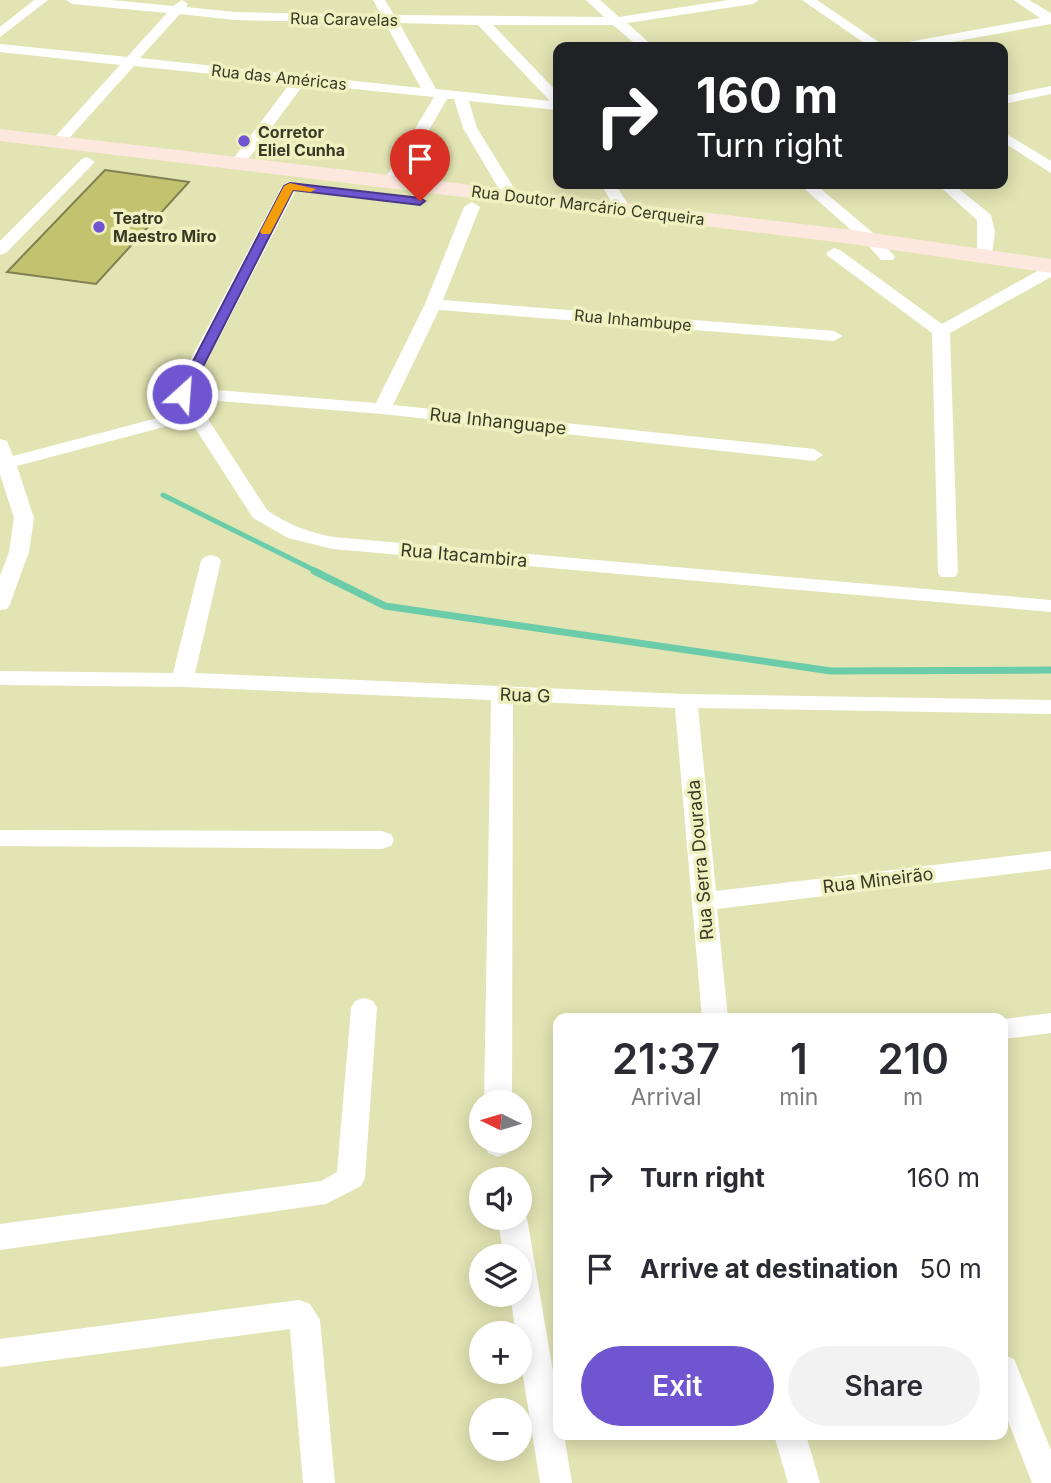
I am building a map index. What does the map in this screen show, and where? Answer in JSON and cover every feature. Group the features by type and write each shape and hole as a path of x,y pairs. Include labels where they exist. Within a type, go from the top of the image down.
{"street":[{"path":"0,33 42,0"},
{"name":"Rua Caravelas","path":"72,0 181,5 235,16 482,21 617,21 753,0"},
{"path":"379,0 437,93 391,182"},
{"path":"592,0 641,42"},
{"path":"808,0 871,42"},
{"path":"1020,0 1051,20"},
{"path":"58,142 181,5"},
{"path":"930,42 1051,20"},
{"path":"482,21 553,98"},
{"name":"Rua das Américas","path":"0,48 460,96 553,103"},
{"path":"243,172 300,80"},
{"path":"1008,99 1051,90"},
{"path":"460,96 470,128 511,196"},
{"name":"Rua Doutor Marcário Cerqueira","path":"0,135 243,172 253,173 265,167 623,209 880,249 1050,270"},
{"path":"1008,139 1051,168"},
{"name":"Rua Doutor Marcário Cerqueira","path":"0,151 87,162 210,168"},
{"path":"0,250 87,162"},
{"name":"Rua Doutor Marcário Cerqueira","path":"243,172 290,186 834,253 880,249 985,258 1050,270"},
{"path":"182,393 290,186"},
{"path":"611,189 623,209"},
{"path":"812,189 880,249"},
{"path":"950,189 985,218 988,232 985,258"},
{"path":"382,409 433,304 472,207"},
{"path":"834,253 941,331"},
{"path":"941,331 1050,270"},
{"name":"Rua Inhambupe","path":"433,304 834,336"},
{"path":"941,331 948,573"},
{"name":"Rua Inhanguape","path":"182,393 382,409 814,455"},
{"name":"Rua Itacambira","path":"182,393 260,514 274,526 296,536 401,549 1051,607"},
{"path":"0,604 19,552 24,519 2,458 196,413"},
{"path":"182,680 211,561"},
{"name":"Rua G","path":"0,678 182,680 686,701 1051,707"},
{"path":"498,1090 502,694"},
{"name":"Rua Serra Dourada","path":"686,701 715,1013"},
{"path":"0,838 382,840"},
{"name":"Rua Mineirão","path":"705,901 1051,860"},
{"path":"0,1237 326,1192 340,1185 351,1178 364,1009"},
{"path":"1008,1028 1051,1023"},
{"path":"527,1307 556,1483"},
{"path":"0,1353 297,1313 303,1315 319,1483"},
{"path":"1008,1382 1048,1483"},
{"path":"791,1440 804,1483"}],"building":[{"name":"Teatro Maestro Miro","path":"105,170 189,182 96,284 7,272"}],"waterway":[{"path":"163,495 318,572"},
{"path":"314,571 385,606 831,671 1051,670"}],"slow traffic":[{"path":"266,232 290,186 311,189"}],"place":[{"name":"Corretor Eliel Cunha","path":"244,141"},
{"name":"Teatro Maestro Miro","path":"99,227"}],"route":[{"path":"182,394 290,186 420,201"}]}
